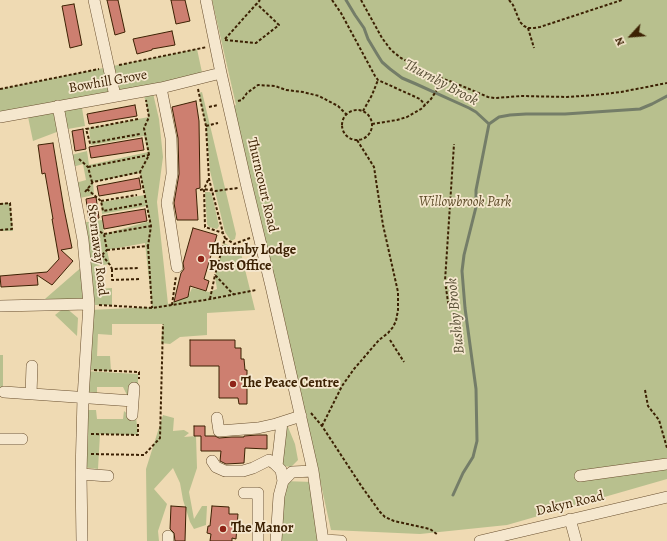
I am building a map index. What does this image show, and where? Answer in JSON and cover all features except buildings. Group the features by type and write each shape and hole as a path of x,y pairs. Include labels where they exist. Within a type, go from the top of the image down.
{"street":[{"path":"94,0 116,96"},
{"name":"Thurncourt Road","path":"206,0 247,187 305,414 323,541"},
{"name":"Bowhill Grove","path":"0,117 161,88 221,73"},
{"path":"161,88 171,138 172,174 167,203 177,267"},
{"name":"Stornaway Road","path":"58,106 83,240 89,304 83,398 81,474 82,541"},
{"path":"0,306 89,304"},
{"path":"31,394 32,366"},
{"path":"132,415 134,388"},
{"path":"4,392 133,402"},
{"path":"217,418 219,431 258,428 305,414"},
{"path":"277,466 282,422"},
{"path":"0,439 22,439"},
{"path":"212,461 216,467 225,470 243,471 269,460 281,470 283,481 279,496 276,541"},
{"path":"580,476 667,464"},
{"path":"283,481 292,472 313,471"},
{"path":"81,474 108,476"},
{"path":"244,493 258,493 258,541"},
{"name":"Dakyn Road","path":"480,541 667,497"},
{"path":"570,519 576,541"},
{"path":"323,541 341,541"}],"path":[{"path":"257,4 279,25 256,43 224,40 260,0"},
{"path":"332,0 341,13 378,80 420,99 425,105"},
{"path":"361,0 382,38 391,50 401,58 435,76 488,97 567,97 595,95 621,92 667,83"},
{"path":"509,0 513,5 520,22 528,28 540,27 622,0"},
{"path":"528,28 534,48"},
{"path":"196,79 206,126 209,179 225,238 234,244 259,235"},
{"path":"372,124 397,120 416,112 431,99 444,79"},
{"path":"363,111 378,80"},
{"path":"228,104 242,100 247,93 258,85 267,85 320,96 338,106 346,114"},
{"path":"144,91 149,117 144,128 149,155 140,172 151,226 148,246 152,308"},
{"path":"354,109 363,111 369,116 372,124 371,131 368,136 363,139 356,140 350,139 346,136 341,127 342,121 346,114 354,109"},
{"path":"138,119 86,129 90,143 140,134"},
{"path":"206,126 218,123"},
{"path":"322,426 342,386 354,369 379,340 393,327 398,310 398,292 383,225 374,167 356,140"},
{"path":"449,309 445,281 454,144"},
{"path":"67,156 73,155 88,167 92,182"},
{"path":"88,167 149,155"},
{"path":"75,199 81,197 92,182 140,172"},
{"path":"209,179 204,189 205,228 223,233"},
{"path":"200,190 204,189 215,191 247,187"},
{"path":"87,189 100,200 103,211 142,204"},
{"path":"100,200 137,195"},
{"path":"0,204 10,202 12,228 0,230"},
{"path":"80,225 85,224 104,234 151,226"},
{"path":"104,234 107,250"},
{"path":"210,299 214,275 225,238"},
{"path":"85,267 92,265 107,250 148,246"},
{"path":"102,255 112,269 112,280 140,279"},
{"path":"172,305 177,267"},
{"path":"112,269 139,268"},
{"path":"214,275 233,294"},
{"path":"89,304 152,308 256,290"},
{"path":"82,454 144,456 160,438 164,324"},
{"path":"390,340 404,362"},
{"path":"645,390 648,406 659,420 667,448"},
{"path":"305,414 322,426 362,487 385,517 394,521 430,530 438,535"}],"green space":[{"name":"Willowbrook Park","path":"212,0 667,0 667,479 507,525 420,534 331,530 299,385 293,380 287,344 290,343 282,309 280,309 231,108 236,105"},
{"path":"197,49 203,77 81,102 85,126 62,130 33,141 27,112 0,117 0,89"},
{"path":"152,89 159,119 163,157 157,202 168,304 188,297 192,288 209,292 217,289 215,277 224,243 232,247 239,245 255,310 207,313 207,335 180,337 170,344 161,343 163,324 112,324 112,335 98,334 97,356 110,356 111,371 84,370 90,310 152,307 145,243 107,250 110,264 96,266 97,289 112,288 112,305 38,305 84,265 80,223 102,220 104,234 150,221 147,206 102,214 101,202 145,195 140,173 93,182 94,195 75,199 72,184 86,180 83,164 69,168 67,156 87,151 89,165 148,152 144,136 91,145 89,128 149,117 143,91"},
{"path":"202,92 236,234 235,239 231,241 225,232 210,171 206,126 199,93"},
{"path":"205,192 210,192 212,195 219,226 217,229 209,227 207,224"},
{"path":"0,203 10,203 13,231 0,231"},
{"path":"65,307 78,318 77,336 55,315"},
{"path":"0,355 3,355 3,395 0,395"},
{"path":"84,371 138,374 138,385 128,397 123,387 97,387 97,393 83,393"},
{"path":"82,410 96,410 97,419 123,419 124,411 132,418 136,417 138,435 100,434 98,469 81,467"},
{"path":"163,415 174,418 173,431 184,430 189,433 184,437 196,436 197,468 189,492 194,519 202,506 207,506 206,525 194,529 190,522 183,500 180,483 173,468 154,489 167,504 158,531 159,541 147,541 146,469"},
{"path":"282,425 288,427 295,444 298,460 291,467 283,466 277,462"},
{"path":"283,481 313,482 321,541 276,541"}],"waterway":[{"name":"Thurnby Brook","path":"346,0 364,28 368,39 382,62 390,69 402,78 469,108 476,112 489,124"},
{"name":"Bushby Brook","path":"453,495 463,473 473,457 477,441 476,389 465,308 462,271 464,255 476,207 476,190 489,124 499,117 510,115 565,114 640,109 667,96"}],"place":[{"name":"Thurnby Lodge Post Office","path":"201,259"},
{"name":"The Peace Centre","path":"233,384"},
{"name":"The Manor","path":"223,529"}]}
